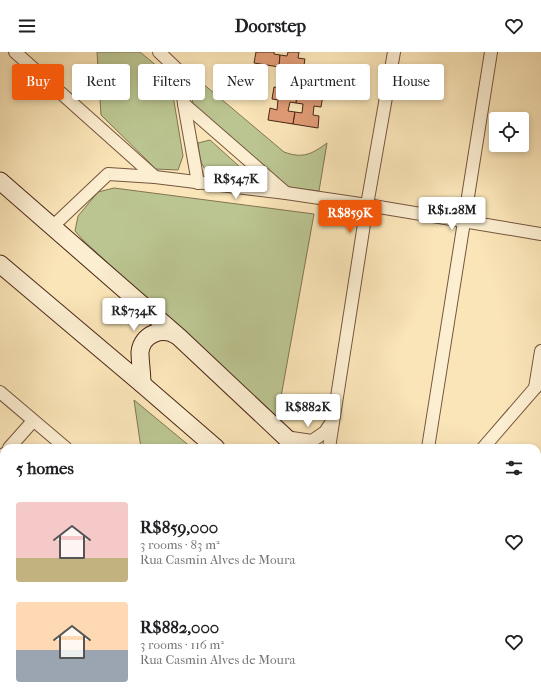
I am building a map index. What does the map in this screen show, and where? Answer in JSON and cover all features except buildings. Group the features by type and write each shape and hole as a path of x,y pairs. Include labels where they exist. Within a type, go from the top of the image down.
{"street":[{"path":"15,52 155,177"},
{"path":"159,52 180,72 198,183"},
{"path":"330,444 367,205 394,52"},
{"path":"429,444 463,220 491,52"},
{"path":"184,104 286,193"},
{"path":"52,227 108,174 155,177 286,193 463,220 541,234"},
{"path":"0,181 176,335 291,442 312,441 326,432 333,420"},
{"path":"0,264 211,444"},
{"path":"142,384 140,353 143,344 149,336 158,332 167,332 176,335"},
{"path":"486,444 538,385 541,351"},
{"path":"0,392 61,444"},
{"path":"13,444 34,421"}],"green space":[{"path":"97,52 140,52 154,64 138,64 138,100 174,100 183,156 178,170 156,169 101,115 100,100 130,100 130,64 98,64"},
{"path":"205,85 213,92 213,100 222,100 284,152 297,155 312,153 327,143 319,191 286,187 193,104 192,100 205,100"},
{"path":"210,140 240,167 232,178 210,173 203,165 198,143"},
{"path":"114,188 314,214 277,419 75,231 78,216 98,192"},
{"path":"134,400 187,444 140,444"}]}
